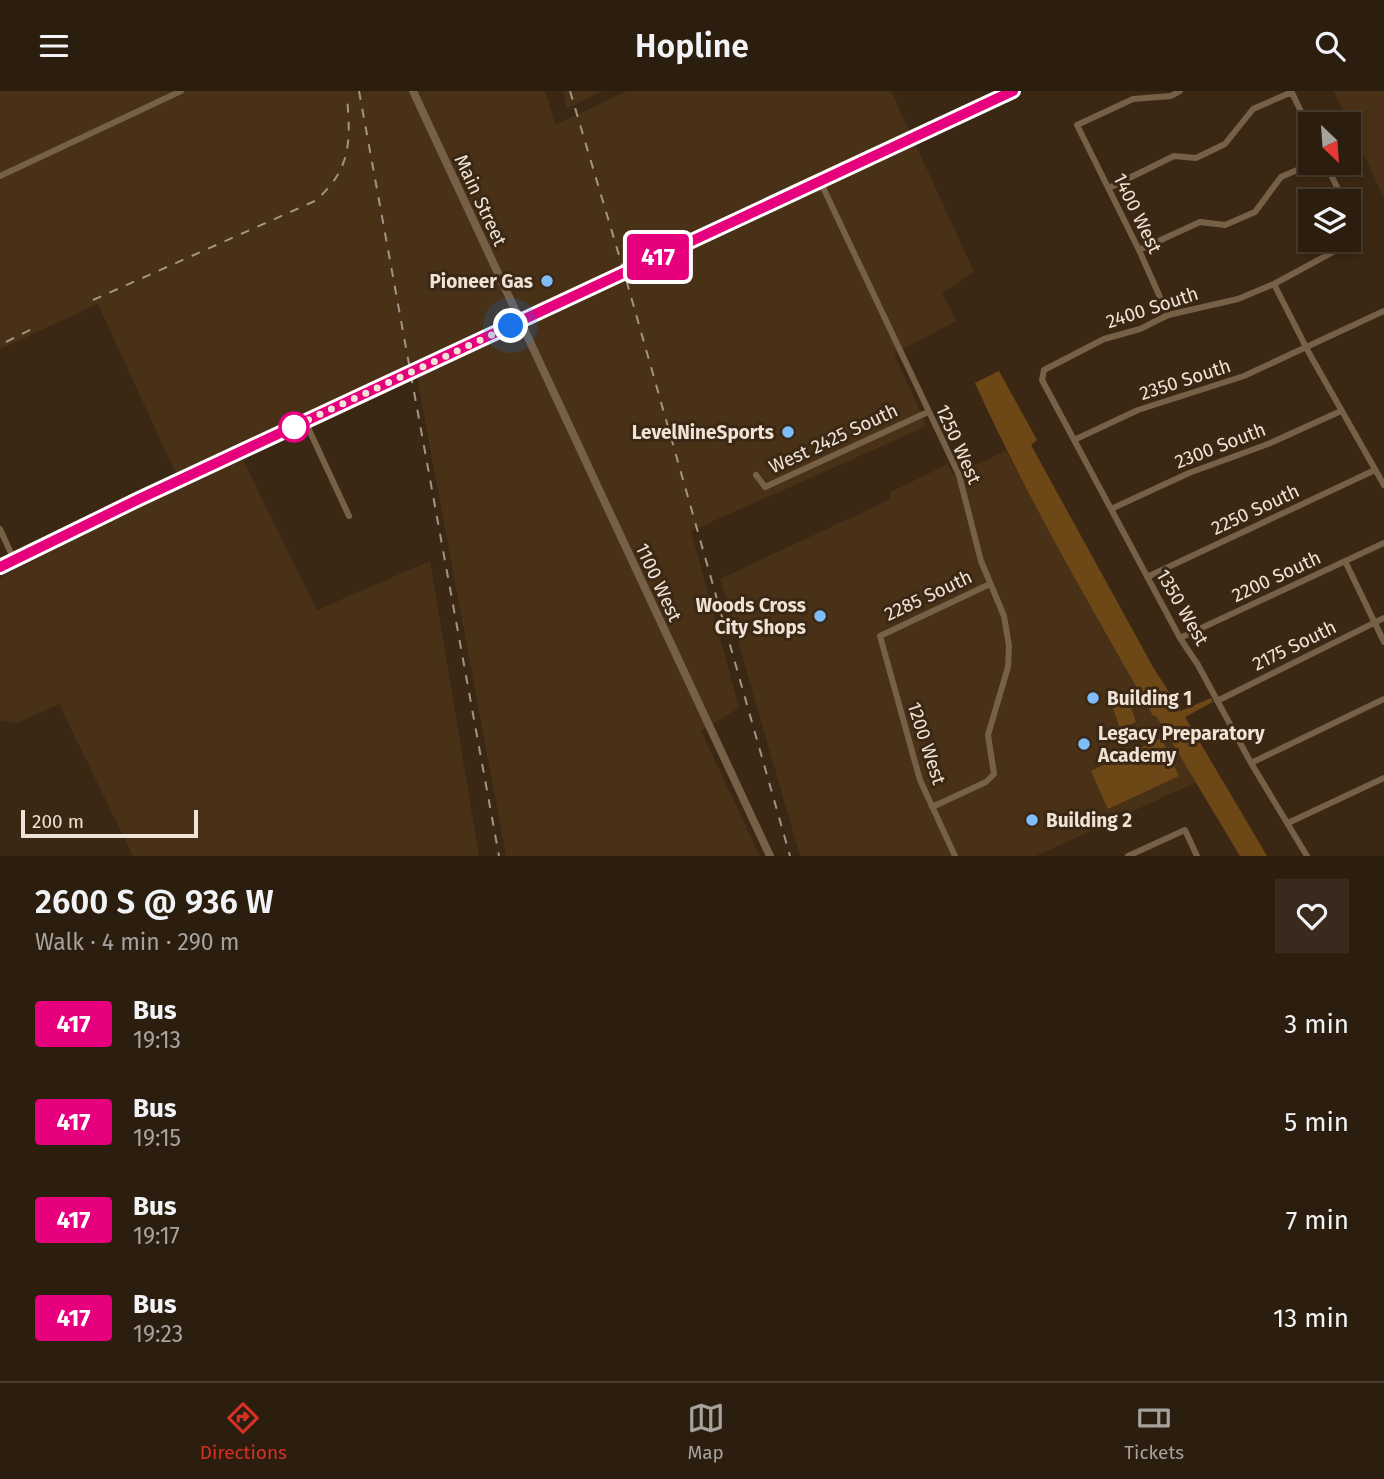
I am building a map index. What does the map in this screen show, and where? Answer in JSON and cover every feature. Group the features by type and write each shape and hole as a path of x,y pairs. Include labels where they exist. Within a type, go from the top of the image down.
{"main road":[{"path":"0,567 243,450 1013,91"}],"street":[{"path":"0,176 181,91"},
{"name":"Main Street","path":"413,91 520,321"},
{"path":"1129,91 1133,99 1171,96 1180,91"},
{"path":"1109,188 1174,156 1196,158 1226,143 1253,109 1291,92 1301,112"},
{"name":"1400 West","path":"1133,99 1077,125 1168,315"},
{"path":"1139,250 1200,222 1225,225 1255,212 1281,177 1298,170"},
{"name":"1250 West","path":"820,181 959,475 981,561 1004,616 1009,646 1006,679 989,730 988,747 994,774 989,781 932,807"},
{"path":"1335,252 1274,284 1306,348 1384,485"},
{"name":"2400 South","path":"1044,370 1104,339 1140,329 1168,315 1238,299 1274,284"},
{"name":"2350 South","path":"1074,440 1138,410 1244,376 1384,311"},
{"name":"1100 West","path":"520,321 770,856"},
{"name":"1350 West","path":"1044,370 1042,380 1180,638 1307,856"},
{"name":"2300 South","path":"1111,509 1189,473 1268,444 1341,411"},
{"name":"West 2425 South","path":"756,475 765,487 928,412"},
{"path":"305,421 349,516"},
{"name":"2250 South","path":"1147,577 1375,470"},
{"path":"0,529 14,560"},
{"name":"2200 South","path":"1180,638 1384,543"},
{"path":"1345,562 1384,642"},
{"name":"2285 South","path":"880,636 990,584"},
{"name":"2175 South","path":"1217,701 1384,618"},
{"name":"1200 West","path":"880,636 919,775 955,856"},
{"path":"1251,763 1384,699"},
{"path":"1288,823 1384,778"},
{"path":"1128,856 1185,830 1196,856"}],"shaded area":[{"path":"0,91 545,91 555,125 627,91 891,91 974,272 942,293 956,321 894,354 927,426 691,531 739,708 701,731 760,856 506,856 414,362 176,474 98,304 0,349"},
{"path":"563,91 603,91 567,108"},
{"path":"1334,91 1384,91 1384,198 1362,151 1362,112 1344,112"},
{"path":"999,371 1037,440 1031,445 1153,667 1181,711 1211,698 1213,702 1185,717 1267,856 1240,856 1156,716 1153,716 1060,552 975,383"},
{"path":"1006,451 1153,715 1196,782 1036,856 800,856 720,579 891,499 889,493 948,464 953,475"},
{"path":"243,460 317,610 430,561 479,856 133,856 59,704 17,723 0,720 0,578 150,500"},
{"path":"1128,698 1136,722 1120,729 1112,705"},
{"path":"1161,738 1179,776 1108,809 1091,771"}],"railway":[{"path":"359,91 499,856"},
{"path":"570,91 790,856"},
{"path":"93,300 315,201 336,178 346,154 349,128 347,97"},
{"path":"6,342 32,329"}],"bus line":[{"name":"417","path":"0,567 139,499 1013,91"}],"place":[{"name":"Pioneer Gas","path":"547,281"},
{"name":"LevelNineSports","path":"788,432"},
{"name":"Woods Cross City Shops","path":"820,616"},
{"name":"Building 1","path":"1093,698"},
{"name":"Legacy Preparatory Academy","path":"1084,744"},
{"name":"Building 2","path":"1032,820"}],"route":[{"path":"294,427 284,431 511,326"}]}
